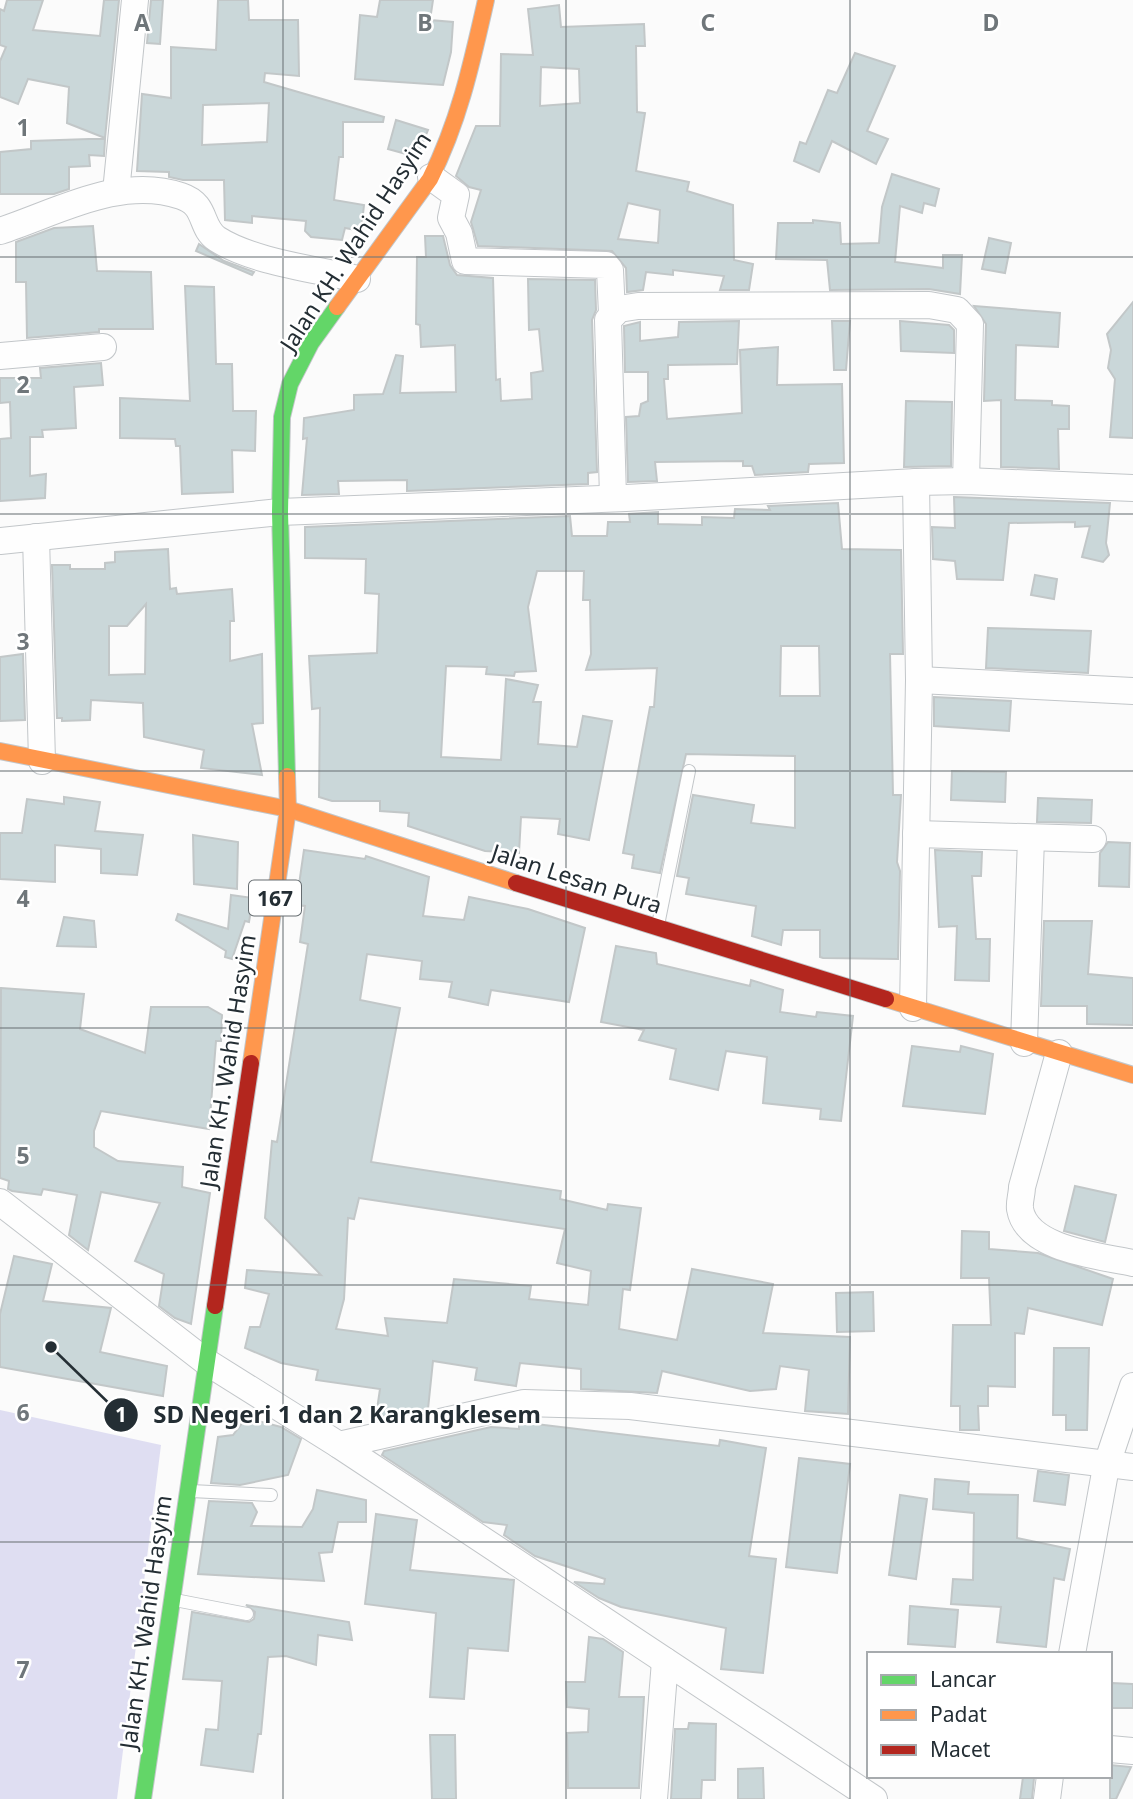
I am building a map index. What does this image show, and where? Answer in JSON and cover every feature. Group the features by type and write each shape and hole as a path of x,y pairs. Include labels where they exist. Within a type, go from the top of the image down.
{"main road":[{"name":"Jalan KH. Wahid Hasyim","path":"143,1799 205,1361 288,809 280,512 282,417 290,384 311,343 431,177 454,130 486,0"},
{"name":"Jalan Lesan Pura","path":"0,751 288,809 657,929 1059,1054 1133,1074"}],"street":[{"path":"116,192 135,0"},
{"path":"431,177 456,195 451,218 459,233 465,261 606,265 610,270 612,314 607,338 613,497"},
{"path":"0,231 77,201 116,192 178,195 192,200 201,209 208,230 216,239 270,258 357,279"},
{"path":"612,314 638,306 929,304 957,310 970,324 967,481"},
{"path":"0,356 103,347"},
{"path":"0,541 280,512 916,482 967,481 1133,488"},
{"path":"913,1008 919,680 916,482"},
{"path":"36,537 42,761"},
{"path":"919,680 1133,691"},
{"path":"916,834 1093,839"},
{"path":"1024,1043 1031,838"},
{"path":"1059,1054 1023,1187 1020,1208 1024,1221 1034,1233 1054,1245 1133,1263"},
{"path":"0,1202 205,1361 339,1445 874,1799"},
{"path":"1072,1652 1106,1466 1133,1386"},
{"path":"339,1445 501,1407 573,1402 630,1406 1133,1468"},
{"path":"654,1799 665,1661"},
{"path":"1112,1749 1133,1751"},
{"path":"1047,1799 1051,1778"}],"lane":[{"path":"657,929 689,771"},
{"path":"187,1491 271,1495"},
{"path":"171,1599 247,1614"}],"shaded area":[{"path":"0,1410 161,1445 117,1799 0,1799"}],"building":[{"path":"7,0 43,0 33,30 100,36 104,0 119,0 105,138 67,123 69,87 28,79 18,104 0,97 0,61 6,47 0,45 0,9 4,11"},
{"path":"151,0 163,0 160,44 147,43"},
{"path":"218,0 248,0 249,20 298,20 299,76 265,73 264,82 384,117 383,122 343,122 343,157 339,157 334,200 364,205 361,231 345,228 342,240 311,237 305,231 306,221 252,216 252,223 225,220 224,180 183,180 169,177 169,172 137,171 142,94 171,98 171,47 216,50","holes":["269,103 267,142 202,145 203,105"]},
{"path":"380,0 433,0 430,20 453,22 451,52 443,85 355,79 360,15 377,17"},
{"path":"559,5 561,27 644,24 645,46 636,46 637,112 645,113 636,171 689,182 687,191 733,205 734,260 753,264 749,290 720,290 724,276 673,270 673,275 646,272 643,290 627,292 626,268 612,251 478,246 471,222 481,190 469,187 456,176 476,126 500,126 501,54 533,55 528,9","holes":["541,67 579,69 580,103 540,106","628,203 660,210 658,243 618,239"]},
{"path":"855,53 895,66 867,131 888,139 876,164 832,141 819,172 794,161 800,142 806,144 828,90 837,93"},
{"path":"396,120 428,130 417,157 388,149"},
{"path":"105,139 104,156 89,155 90,166 69,167 69,189 54,194 0,194 0,152 31,149 31,141"},
{"path":"892,174 939,189 935,206 924,203 922,213 900,206 895,262 943,268 943,255 962,255 960,294 929,289 830,290 827,260 776,259 778,223 813,223 813,220 840,223 841,244 879,243 882,207"},
{"path":"93,226 97,271 151,272 153,329 99,329 99,332 27,338 26,282 16,282 16,242 54,228"},
{"path":"425,236 443,236 450,265 457,275 493,278 496,380 500,379 501,401 532,399 531,373 543,371 539,329 529,330 528,279 595,280 596,310 592,320 597,472 588,473 588,484 407,491 407,480 338,481 339,494 302,495 307,438 303,439 304,418 354,410 354,395 383,394 396,355 403,356 400,393 456,392 455,345 421,347 420,325 416,324 417,257 426,257"},
{"path":"989,238 1011,243 1005,273 982,269"},
{"path":"199,244 224,261 254,272 252,275 196,251"},
{"path":"185,286 214,287 216,364 232,364 233,411 256,411 255,451 232,450 233,492 182,494 180,446 176,446 175,439 120,438 120,398 190,401"},
{"path":"1133,302 1133,438 1110,437 1115,379 1108,368 1111,350 1107,334"},
{"path":"974,306 1060,313 1058,347 1016,345 1015,400 1052,401 1052,405 1069,406 1069,429 1058,429 1059,469 1001,467 1001,400 984,401 986,324"},
{"path":"739,321 737,364 668,365 668,379 664,379 667,419 742,413 740,350 778,347 777,385 842,384 844,463 809,464 808,472 755,475 752,466 743,466 743,461 655,462 657,481 628,482 626,417 639,416 641,404 648,401 648,372 625,372 624,326 640,322 640,341 678,337 679,322"},
{"path":"832,321 850,321 846,370 834,370"},
{"path":"900,321 949,325 954,330 954,353 901,351"},
{"path":"101,363 103,385 74,387 76,428 42,430 43,437 30,437 30,476 46,474 45,498 0,501 0,439 11,438 10,402 0,403 0,378 41,378 40,368"},
{"path":"906,401 952,402 951,466 904,467"},
{"path":"954,497 1110,503 1106,543 1109,555 1103,562 1082,557 1090,526 1075,527 1075,522 1009,523 1003,580 957,579 955,561 933,559 932,527 955,528"},
{"path":"838,503 842,549 901,550 903,654 890,654 893,795 901,795 897,862 900,871 898,959 823,958 820,957 820,930 783,930 781,945 752,936 756,906 686,894 689,878 677,876 693,795 754,805 751,823 795,828 795,756 686,754 660,873 632,868 634,855 623,853 650,707 654,707 657,668 586,670 591,654 590,600 583,600 584,571 537,571 528,607 536,671 515,672 514,676 486,674 487,667 446,666 441,757 501,760 506,679 538,685 533,702 541,702 538,744 577,747 583,716 612,721 589,840 558,834 560,819 521,817 519,853 485,851 408,826 409,813 380,811 380,801 332,801 319,797 320,708 312,709 309,656 377,653 379,594 365,593 366,559 305,558 305,527 570,516 572,536 607,536 608,522 630,522 629,514 658,512 658,524 702,525 702,517 734,518 735,509 770,510 768,506","holes":["781,646 819,646 820,696 780,696"]},
{"path":"168,549 170,589 176,588 177,594 232,589 234,621 230,621 230,661 262,654 263,723 252,724 262,775 201,768 204,750 144,737 143,703 91,700 90,720 62,721 62,718 57,718 52,565 70,565 70,569 105,569 105,563 115,562 115,552","holes":["146,604 145,674 109,675 109,626 127,626"]},
{"path":"1035,575 1057,579 1054,599 1031,595"},
{"path":"988,628 1091,631 1088,673 986,668"},
{"path":"23,654 25,720 0,721 0,657"},
{"path":"934,697 1011,701 1009,731 934,726"},
{"path":"952,771 1006,772 1005,802 951,800"},
{"path":"64,797 100,802 95,831 143,835 137,875 101,873 101,849 55,845 55,882 0,879 0,833 22,833 27,799 64,804"},
{"path":"1038,798 1092,800 1091,823 1037,822"},
{"path":"193,835 238,842 237,889 194,884"},
{"path":"1108,842 1130,843 1129,887 1099,886 1100,853"},
{"path":"304,850 365,859 366,856 429,877 423,916 464,920 469,897 528,909 585,928 569,1002 491,990 488,1005 449,997 452,982 420,979 422,961 367,954 360,1000 400,1008 371,1162 561,1191 560,1199 607,1210 608,1204 641,1208 630,1290 623,1289 619,1329 677,1340 692,1269 773,1284 763,1333 850,1337 848,1414 805,1411 809,1370 780,1366 776,1389 750,1391 662,1371 657,1393 581,1389 581,1369 520,1363 516,1386 475,1380 477,1368 433,1361 428,1409 390,1417 376,1416 380,1389 316,1380 318,1370 281,1363 245,1348 250,1327 260,1327 269,1294 245,1288 247,1270 321,1275 265,1218 272,1141 277,1142 308,944 300,942 305,906 296,905","holes":["359,1198 565,1229 557,1263 591,1271 588,1305 529,1299 531,1286 454,1279 447,1323 385,1318 388,1336 336,1329 344,1299 348,1218 354,1219"]},
{"path":"935,850 982,852 981,876 972,876 976,939 990,939 989,981 955,980 957,926 939,927"},
{"path":"231,895 253,898 249,922 245,921 232,959 225,957 226,951 176,920 178,914 228,929"},
{"path":"64,917 94,921 96,947 57,946"},
{"path":"1044,921 1092,921 1088,974 1133,978 1133,1025 1087,1024 1087,1006 1041,1006"},
{"path":"616,946 656,953 657,964 750,986 751,980 783,990 780,1012 816,1017 817,1012 853,1016 841,1121 820,1119 821,1109 763,1103 767,1057 726,1051 718,1090 670,1079 676,1049 639,1040 644,1030 601,1022"},
{"path":"1,988 84,994 80,1029 145,1053 151,1007 208,1007 222,1015 221,1041 216,1041 209,1129 101,1111 94,1131 94,1147 118,1161 183,1167 182,1187 210,1193 191,1324 175,1318 159,1306 164,1274 135,1261 160,1203 101,1192 88,1250 69,1235 77,1195 43,1189 41,1195 12,1191 8,1189 9,1181 0,1178"},
{"path":"912,1046 960,1052 961,1046 993,1054 985,1114 903,1106"},
{"path":"1075,1186 1116,1195 1105,1242 1064,1231"},
{"path":"962,1231 989,1232 989,1249 1038,1253 1113,1279 1102,1325 1028,1308 1024,1334 1015,1333 1015,1387 988,1386 988,1406 978,1406 979,1430 960,1430 960,1406 951,1406 953,1325 991,1325 989,1278 961,1278"},
{"path":"14,1256 52,1264 43,1301 111,1308 100,1352 167,1366 163,1396 0,1367 0,1314"},
{"path":"873,1292 874,1331 837,1332 836,1293"},
{"path":"1054,1348 1089,1348 1087,1430 1066,1430 1066,1415 1053,1415"},
{"path":"246,1418 281,1427 301,1439 288,1475 240,1485 211,1483 218,1437 233,1435"},
{"path":"519,1422 719,1446 720,1440 766,1448 749,1556 776,1559 763,1673 721,1669 726,1628 621,1607 599,1598 574,1582 604,1584 605,1579 535,1556 504,1535 507,1525 483,1522 382,1455 384,1451 491,1427 519,1429"},
{"path":"799,1458 850,1464 837,1573 786,1567"},
{"path":"1038,1471 1069,1475 1065,1505 1034,1501"},
{"path":"935,1479 969,1482 968,1494 1018,1495 1017,1538 1070,1549 1064,1580 1054,1578 1046,1647 997,1642 1001,1607 951,1604 953,1579 973,1580 974,1513 933,1509"},
{"path":"317,1490 366,1500 366,1522 338,1522 332,1552 319,1553 324,1581 198,1574 209,1501 252,1503 257,1512 251,1526 302,1527 313,1509"},
{"path":"900,1495 927,1499 916,1579 889,1575"},
{"path":"376,1514 417,1520 410,1570 514,1580 508,1651 468,1648 464,1699 430,1697 436,1613 365,1604"},
{"path":"246,1605 349,1622 352,1640 318,1635 316,1665 286,1656 268,1657 261,1734 258,1734 253,1772 201,1765 206,1729 218,1730 222,1681 183,1679 192,1612 249,1622 254,1619 255,1612"},
{"path":"910,1606 958,1610 955,1647 908,1644"},
{"path":"589,1637 603,1639 623,1652 619,1697 644,1697 639,1788 568,1788 567,1733 588,1732 589,1709 567,1707 566,1682 585,1682"},
{"path":"1112,1683 1133,1684 1133,1708 1112,1708"},
{"path":"689,1723 716,1724 715,1780 702,1780 701,1799 671,1799 675,1729 688,1729"},
{"path":"430,1735 455,1735 456,1799 432,1799"},
{"path":"1112,1765 1131,1767 1116,1799 1110,1799"},
{"path":"763,1768 764,1799 738,1799 738,1769"},
{"path":"1023,1778 1034,1778 1032,1799 1020,1799"}],"traffic: fast":[{"path":"287,776 280,512 282,417 290,384 311,343 337,307"},
{"path":"143,1799 215,1306"}],"traffic: slow":[{"path":"337,307 430,179 457,114 486,0"},
{"path":"0,751 288,809 516,883"},
{"path":"251,1063 288,809 287,776"},
{"path":"886,999 1133,1075"}],"traffic: jam":[{"path":"516,883 886,999"},
{"path":"215,1306 251,1063"}],"place":[{"name":"SD Negeri 1 dan 2 Karangklesem","path":"51,1347"}]}
